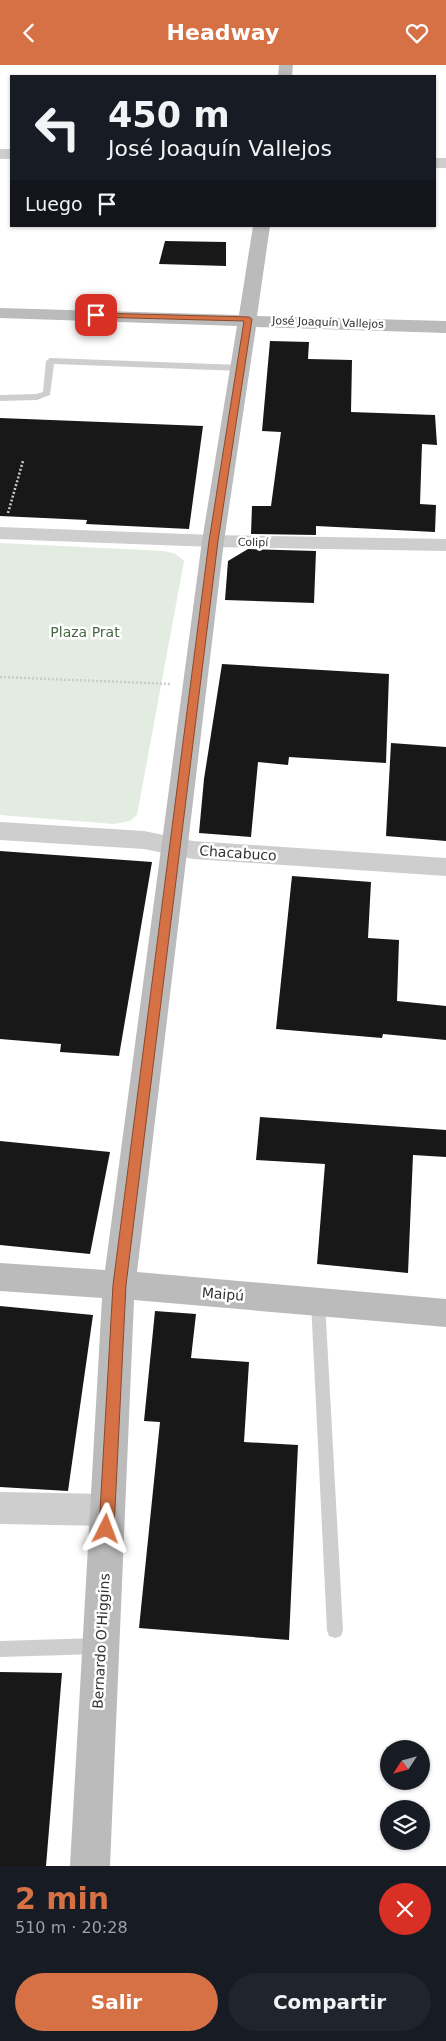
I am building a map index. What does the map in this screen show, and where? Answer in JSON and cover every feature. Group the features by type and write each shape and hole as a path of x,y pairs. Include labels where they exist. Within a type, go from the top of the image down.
{"main road":[{"name":"Bernardo O'Higgins","path":"90,1866 120,1285 213,541 262,227"},
{"name":"José Joaquín Vallejos","path":"0,313 249,319 446,327"},
{"name":"Maipú","path":"0,1277 120,1285 446,1313"}],"street":[{"name":"Colipí","path":"1,533 213,541 446,545"},
{"name":"Chacabuco","path":"0,831 144,841 193,850 446,867"},
{"path":"0,1509 108,1510"}],"lane":[{"path":"0,398 37,397 47,393 50,361 241,368"},
{"path":"318,1302 335,1630"},
{"path":"0,1649 101,1645"}],"path":[{"path":"1,533 23,461"},
{"path":"0,677 196,685"}],"green space":[{"name":"Plaza Prat","path":"0,543 164,551 176,554 184,561 137,815 130,821 114,824 0,815"}],"building":[{"path":"165,241 226,242 226,266 159,264"},
{"path":"270,341 309,342 308,359 352,360 351,412 435,415 437,445 422,444 420,504 436,505 435,532 316,526 316,535 251,534 252,506 271,506 281,432 262,431"},
{"path":"0,418 203,426 189,529 86,524 87,520 0,516"},
{"path":"248,549 316,551 314,603 225,600 228,561"},
{"path":"222,664 389,674 386,763 289,757 288,765 258,762 251,837 199,833 204,779"},
{"path":"391,743 446,747 446,841 386,836"},
{"path":"0,851 152,862 119,1056 60,1052 61,1044 0,1039"},
{"path":"292,876 371,882 368,938 399,940 397,1001 446,1006 446,1040 383,1034 382,1038 276,1029"},
{"path":"260,1117 446,1130 446,1157 413,1155 408,1273 317,1264 325,1164 256,1160"},
{"path":"0,1141 110,1152 90,1254 0,1245"},
{"path":"0,1306 93,1315 68,1491 0,1487"},
{"path":"155,1311 196,1314 191,1358 249,1362 244,1442 298,1445 289,1640 139,1628 160,1422 144,1421"},
{"path":"0,1672 62,1673 46,1866 0,1866"}],"route":[{"path":"96,315 249,319 213,541 120,1285 106,1529"}]}
